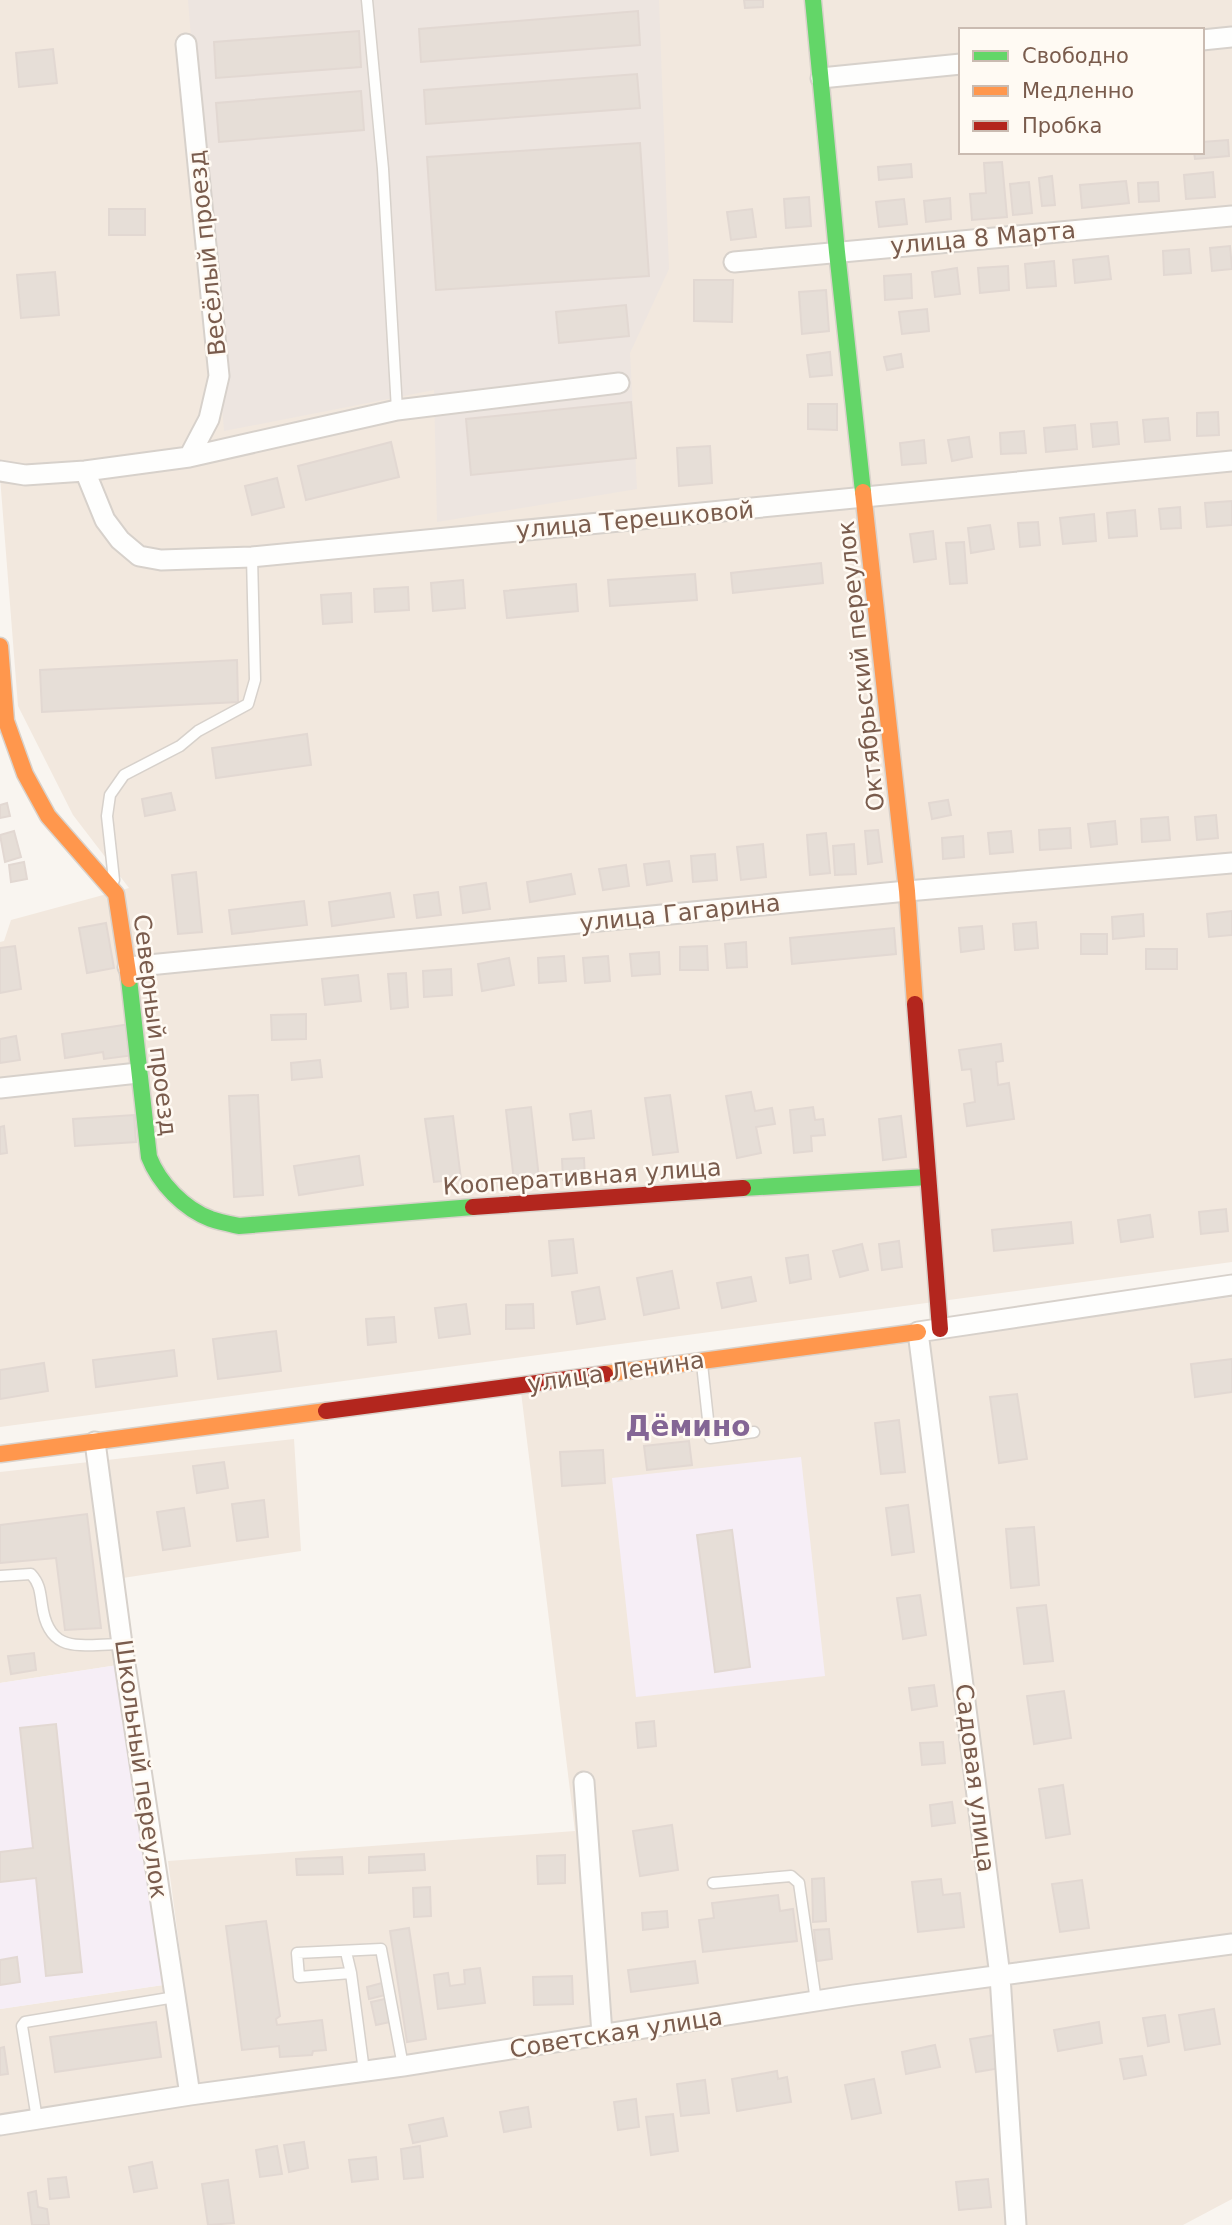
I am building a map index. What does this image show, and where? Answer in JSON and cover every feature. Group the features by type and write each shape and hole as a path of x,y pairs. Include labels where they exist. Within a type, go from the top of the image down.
{"street":[{"name":"Октябрьский переулок","path":"813,0 837,252 907,891 940,1329"},
{"path":"1204,40 1232,37"},
{"name":"Весёлый проезд","path":"186,44 219,376 209,419 189,457"},
{"path":"821,78 959,64"},
{"name":"улица 8 Марта","path":"734,262 1232,216"},
{"path":"0,471 25,475 85,471 189,457 397,411 619,383"},
{"name":"улица Терешковой","path":"85,471 105,520 120,540 139,556 161,560 253,557 1232,461"},
{"name":"Северный проезд","path":"0,646 6,721 25,774 48,816 116,894 128,967 149,1157 156,1175 186,1205 210,1219 239,1226"},
{"name":"улица Гагарина","path":"128,967 907,891 1232,863"},
{"path":"0,1088 138,1073"},
{"name":"Кооперативная улица","path":"239,1226 552,1200 928,1177"},
{"name":"улица Ленина","path":"0,1454 940,1329 1232,1285"},
{"name":"Садовая улица","path":"918,1332 1000,1976 1016,2225"},
{"name":"Школьный переулок","path":"95,1442 122,1644 190,2095"},
{"path":"584,1782 602,2034"},
{"name":"Советская улица","path":"0,2125 190,2095 403,2066 816,2001 1232,1944"}],"lane":[{"path":"368,0 383,169 397,411"},
{"path":"116,894 107,816 110,795 124,775 180,746 198,731 248,704 255,680 253,557"},
{"path":"702,1360 710,1438 754,1432"},
{"path":"0,1576 31,1574 38,1582 44,1623 53,1637 69,1645 122,1644"},
{"path":"713,1883 791,1877 799,1884 816,2001"},
{"path":"351,1973 299,1977 297,1954 381,1949 403,2066"},
{"path":"346,1952 364,2071"},
{"path":"37,2119 22,2026 25,2022 175,1997"}],"shaded area":[{"path":"0,0 1232,0 1232,1262 0,1427 0,942 4,941 11,920 129,888 73,815 18,706 0,477"},
{"path":"188,0 659,0 669,269 630,353 637,489 437,522 434,390 224,431"},
{"path":"1232,1297 1232,2199 1183,2225 0,2225 0,2009 184,1982 168,1861 575,1831 521,1392 902,1344"},
{"path":"294,1439 301,1551 103,1581 118,1665 0,1683 0,1472"},
{"path":"801,1457 825,1676 636,1697 612,1478"},
{"path":"118,1665 163,1985 0,2009 0,1683"}],"building":[{"path":"744,0 763,0 763,7 745,8"},
{"path":"638,11 640,45 421,62 419,29"},
{"path":"359,31 361,67 216,78 214,42"},
{"path":"53,49 57,83 19,87 16,53"},
{"path":"637,74 640,108 426,124 424,90"},
{"path":"361,91 364,130 219,142 216,103"},
{"path":"1228,140 1229,156 1195,159 1194,154 1204,154 1204,142"},
{"path":"640,143 649,276 436,290 427,157"},
{"path":"1002,162 1007,217 972,220 970,194 986,193 984,163"},
{"path":"911,164 912,177 879,180 878,167"},
{"path":"1213,172 1215,197 1186,199 1184,175"},
{"path":"1052,176 1055,205 1042,206 1039,178"},
{"path":"1126,181 1129,203 1082,208 1080,185"},
{"path":"1029,182 1032,213 1013,215 1010,184"},
{"path":"1158,182 1159,201 1139,202 1138,183"},
{"path":"809,197 811,226 786,228 784,199"},
{"path":"950,198 951,219 926,222 924,201"},
{"path":"904,199 907,224 879,227 876,202"},
{"path":"109,209 145,209 145,235 109,235"},
{"path":"752,209 756,237 731,240 727,212"},
{"path":"1230,246 1232,269 1212,271 1210,248"},
{"path":"1189,249 1191,273 1164,275 1163,251"},
{"path":"1108,256 1111,279 1075,283 1073,260"},
{"path":"1054,261 1056,286 1027,288 1025,264"},
{"path":"1008,266 1009,290 980,293 978,268"},
{"path":"957,268 960,294 935,297 932,272"},
{"path":"55,272 59,315 21,318 17,275"},
{"path":"911,274 912,298 885,300 884,276"},
{"path":"694,280 733,280 732,322 694,321"},
{"path":"826,290 829,331 802,334 799,292"},
{"path":"626,305 629,336 559,343 556,312"},
{"path":"927,309 929,331 902,334 899,312"},
{"path":"830,352 832,375 810,377 807,355"},
{"path":"901,354 903,367 887,370 884,357"},
{"path":"631,402 636,458 471,475 466,419"},
{"path":"808,404 837,404 837,430 808,429"},
{"path":"1218,412 1219,435 1197,436 1197,413"},
{"path":"1168,418 1170,440 1145,442 1143,420"},
{"path":"1117,422 1119,444 1093,447 1091,424"},
{"path":"1075,425 1077,449 1046,452 1044,428"},
{"path":"1024,431 1026,453 1001,454 1000,433"},
{"path":"969,437 972,457 952,461 948,440"},
{"path":"924,440 926,463 902,465 900,443"},
{"path":"391,442 399,477 306,500 298,466"},
{"path":"710,446 712,483 679,486 677,448"},
{"path":"277,478 284,507 252,515 245,486"},
{"path":"1232,501 1232,525 1207,527 1205,503"},
{"path":"1180,507 1181,528 1161,529 1159,509"},
{"path":"1135,510 1137,536 1109,538 1107,513"},
{"path":"1094,514 1096,541 1063,544 1060,518"},
{"path":"1038,522 1040,545 1020,547 1018,523"},
{"path":"990,525 994,549 971,553 968,528"},
{"path":"933,531 936,559 914,562 910,534"},
{"path":"964,542 967,583 950,584 946,543"},
{"path":"821,563 823,583 733,593 731,573"},
{"path":"695,574 697,600 610,606 608,580"},
{"path":"463,580 465,608 433,611 431,583"},
{"path":"576,584 578,611 507,618 504,591"},
{"path":"408,587 409,610 375,612 374,589"},
{"path":"351,593 352,622 323,624 321,595"},
{"path":"237,660 238,702 42,712 40,670"},
{"path":"307,734 311,765 216,778 212,748"},
{"path":"171,793 175,810 145,816 142,799"},
{"path":"948,800 951,815 932,819 929,803"},
{"path":"7,803 10,816 0,818 0,805"},
{"path":"1216,815 1218,838 1197,840 1195,817"},
{"path":"1168,817 1170,840 1142,842 1141,819"},
{"path":"1115,821 1117,844 1091,847 1088,824"},
{"path":"1070,828 1071,848 1040,850 1039,830"},
{"path":"878,830 882,862 868,864 865,831"},
{"path":"14,831 21,857 5,862 0,835"},
{"path":"1011,831 1013,852 990,854 988,833"},
{"path":"826,833 830,873 810,875 807,835"},
{"path":"963,836 964,857 943,859 942,838"},
{"path":"763,844 766,877 741,880 737,847"},
{"path":"854,844 856,874 835,875 833,846"},
{"path":"715,854 717,880 693,882 691,856"},
{"path":"669,861 672,881 647,885 644,864"},
{"path":"24,862 27,879 11,882 9,865"},
{"path":"626,865 629,886 603,890 599,869"},
{"path":"196,872 202,932 178,934 172,875"},
{"path":"571,874 575,894 530,902 527,882"},
{"path":"486,883 490,909 463,913 460,887"},
{"path":"438,892 441,915 417,918 414,895"},
{"path":"390,893 394,917 332,926 329,902"},
{"path":"304,901 307,925 232,934 229,910"},
{"path":"1232,911 1232,935 1209,937 1207,914"},
{"path":"1143,914 1144,936 1113,939 1112,917"},
{"path":"1036,922 1038,948 1015,950 1013,924"},
{"path":"106,923 114,968 87,973 79,928"},
{"path":"982,926 984,949 961,952 959,928"},
{"path":"894,928 896,954 792,964 790,938"},
{"path":"1081,934 1107,934 1107,954 1081,954"},
{"path":"746,942 747,967 727,968 725,944"},
{"path":"15,946 21,989 0,993 0,948"},
{"path":"707,946 708,970 680,970 680,947"},
{"path":"1146,949 1177,949 1177,969 1146,969"},
{"path":"659,952 660,974 632,976 630,954"},
{"path":"564,956 566,981 539,983 538,958"},
{"path":"608,956 610,981 585,983 583,958"},
{"path":"509,958 514,985 482,991 478,964"},
{"path":"451,969 452,995 424,997 423,971"},
{"path":"406,973 408,1007 391,1009 388,974"},
{"path":"358,975 361,1001 325,1005 322,979"},
{"path":"306,1014 306,1039 272,1040 271,1015"},
{"path":"131,1024 135,1055 104,1059 103,1052 65,1058 62,1034"},
{"path":"16,1036 20,1060 0,1063 0,1039"},
{"path":"1001,1044 1003,1061 996,1062 998,1085 1009,1083 1014,1119 967,1126 964,1104 975,1102 971,1069 962,1070 959,1050"},
{"path":"320,1060 322,1077 292,1080 291,1063"},
{"path":"751,1092 755,1111 772,1108 775,1124 756,1127 761,1153 737,1158 726,1096"},
{"path":"258,1095 263,1195 234,1197 229,1096"},
{"path":"670,1095 678,1152 653,1155 645,1098"},
{"path":"531,1107 539,1178 514,1181 506,1110"},
{"path":"813,1107 815,1120 823,1119 825,1135 811,1136 812,1151 794,1153 790,1110"},
{"path":"591,1111 594,1138 573,1140 570,1114"},
{"path":"134,1115 136,1142 75,1146 73,1119"},
{"path":"453,1116 461,1179 434,1182 425,1119"},
{"path":"901,1116 906,1157 883,1160 879,1119"},
{"path":"4,1126 7,1153 0,1154 0,1127"},
{"path":"359,1156 363,1185 299,1195 294,1166"},
{"path":"584,1158 585,1179 563,1180 562,1159"},
{"path":"1226,1209 1228,1231 1201,1234 1199,1212"},
{"path":"1150,1215 1153,1237 1121,1242 1118,1220"},
{"path":"1071,1222 1073,1243 994,1251 992,1230"},
{"path":"573,1239 577,1273 552,1276 549,1241"},
{"path":"899,1241 902,1267 882,1270 879,1244"},
{"path":"862,1244 868,1270 840,1277 833,1251"},
{"path":"808,1255 811,1279 790,1283 786,1258"},
{"path":"672,1271 679,1308 644,1315 637,1278"},
{"path":"751,1277 756,1301 722,1308 717,1283"},
{"path":"599,1287 605,1319 577,1324 572,1292"},
{"path":"466,1304 470,1334 439,1338 435,1308"},
{"path":"533,1304 534,1328 506,1329 506,1305"},
{"path":"394,1317 396,1342 368,1345 366,1319"},
{"path":"276,1331 281,1371 218,1379 213,1339"},
{"path":"174,1350 177,1376 96,1387 93,1360"},
{"path":"1232,1359 1232,1392 1195,1397 1191,1364"},
{"path":"44,1363 48,1391 0,1399 0,1370"},
{"path":"1017,1394 1027,1459 999,1463 990,1397"},
{"path":"899,1420 905,1472 881,1474 875,1423"},
{"path":"689,1441 692,1465 647,1470 644,1446"},
{"path":"603,1450 605,1483 562,1486 560,1452"},
{"path":"224,1462 228,1488 197,1493 193,1466"},
{"path":"264,1500 268,1537 237,1541 232,1504"},
{"path":"908,1505 914,1552 892,1555 886,1508"},
{"path":"184,1508 190,1546 163,1550 157,1512"},
{"path":"87,1514 101,1628 65,1630 56,1558 0,1563 0,1525"},
{"path":"1034,1527 1039,1585 1011,1588 1006,1529"},
{"path":"732,1530 750,1667 715,1672 697,1535"},
{"path":"920,1595 926,1635 903,1639 897,1598"},
{"path":"1046,1605 1053,1661 1024,1664 1017,1608"},
{"path":"34,1653 36,1670 11,1674 8,1656"},
{"path":"934,1685 937,1706 912,1710 909,1688"},
{"path":"1064,1691 1071,1738 1034,1744 1027,1696"},
{"path":"654,1721 656,1746 638,1748 636,1723"},
{"path":"56,1724 82,1972 46,1976 36,1878 0,1882 0,1852 33,1848 20,1728"},
{"path":"943,1742 945,1763 922,1765 920,1743"},
{"path":"1063,1785 1070,1834 1046,1838 1039,1789"},
{"path":"952,1802 955,1823 932,1826 930,1805"},
{"path":"672,1825 678,1870 640,1876 633,1831"},
{"path":"424,1854 425,1870 369,1873 369,1857"},
{"path":"565,1855 565,1883 538,1884 537,1856"},
{"path":"342,1857 343,1874 297,1875 296,1859"},
{"path":"824,1878 826,1921 813,1922 812,1879"},
{"path":"941,1879 943,1895 960,1893 964,1927 918,1932 912,1882"},
{"path":"1082,1880 1089,1928 1060,1932 1052,1884"},
{"path":"430,1887 431,1916 414,1917 413,1888"},
{"path":"778,1895 780,1911 793,1909 797,1941 703,1952 699,1920 714,1918 712,1903"},
{"path":"667,1911 668,1927 643,1930 642,1913"},
{"path":"266,1921 280,2016 276,2019 277,2025 322,2020 326,2050 313,2051 312,2055 280,2057 279,2046 242,2050 226,1926"},
{"path":"409,1928 426,2039 407,2042 390,1931"},
{"path":"829,1929 832,1959 817,1961 814,1930"},
{"path":"17,1957 20,1982 0,1985 0,1960"},
{"path":"695,1961 698,1983 631,1992 628,1970"},
{"path":"480,1968 485,2003 438,2009 434,1975 448,1973 450,1986 465,1984 464,1970"},
{"path":"572,1976 573,2004 534,2005 533,1977"},
{"path":"382,1983 385,1995 369,1999 367,1987"},
{"path":"385,1999 390,2022 376,2025 371,2002"},
{"path":"1214,2009 1220,2044 1185,2050 1179,2015"},
{"path":"1165,2015 1169,2042 1148,2046 1143,2018"},
{"path":"156,2022 161,2057 55,2072 50,2037"},
{"path":"1099,2022 1102,2043 1058,2051 1054,2030"},
{"path":"995,2035 1001,2068 976,2072 970,2039"},
{"path":"935,2045 940,2067 906,2074 902,2052"},
{"path":"4,2047 8,2074 0,2075 0,2048"},
{"path":"1142,2056 1146,2075 1124,2079 1120,2059"},
{"path":"777,2071 778,2079 787,2077 791,2102 737,2111 732,2079"},
{"path":"874,2079 881,2113 852,2119 845,2085"},
{"path":"705,2080 709,2113 681,2116 677,2084"},
{"path":"636,2099 639,2127 618,2130 614,2102"},
{"path":"528,2107 531,2127 504,2132 500,2112"},
{"path":"673,2114 678,2151 651,2155 646,2117"},
{"path":"443,2118 447,2136 413,2143 409,2125"},
{"path":"304,2142 308,2168 289,2172 284,2145"},
{"path":"277,2146 282,2174 260,2177 256,2150"},
{"path":"420,2146 423,2177 404,2179 401,2149"},
{"path":"376,2157 378,2179 352,2182 349,2160"},
{"path":"152,2162 157,2188 134,2192 129,2167"},
{"path":"66,2177 69,2197 50,2199 48,2179"},
{"path":"988,2179 991,2207 959,2210 956,2182"},
{"path":"228,2180 234,2223 208,2225 202,2184"},
{"path":"36,2191 38,2207 47,2209 49,2225 32,2225 28,2193"}],"traffic: fast":[{"path":"813,0 863,492"},
{"path":"129,979 149,1157 166,1185 191,1209 211,1219 239,1226 473,1207"},
{"path":"743,1188 928,1177"}],"traffic: slow":[{"path":"863,492 907,891 915,1004"},
{"path":"0,646 6,721 25,774 48,816 116,894 129,979"},
{"path":"605,1374 918,1332"},
{"path":"0,1454 326,1411"}],"traffic: jam":[{"path":"915,1004 940,1329"},
{"path":"473,1207 743,1188"},
{"path":"326,1411 605,1374"}],"district":[{"name":"Дёмино","path":"688,1426"}]}
